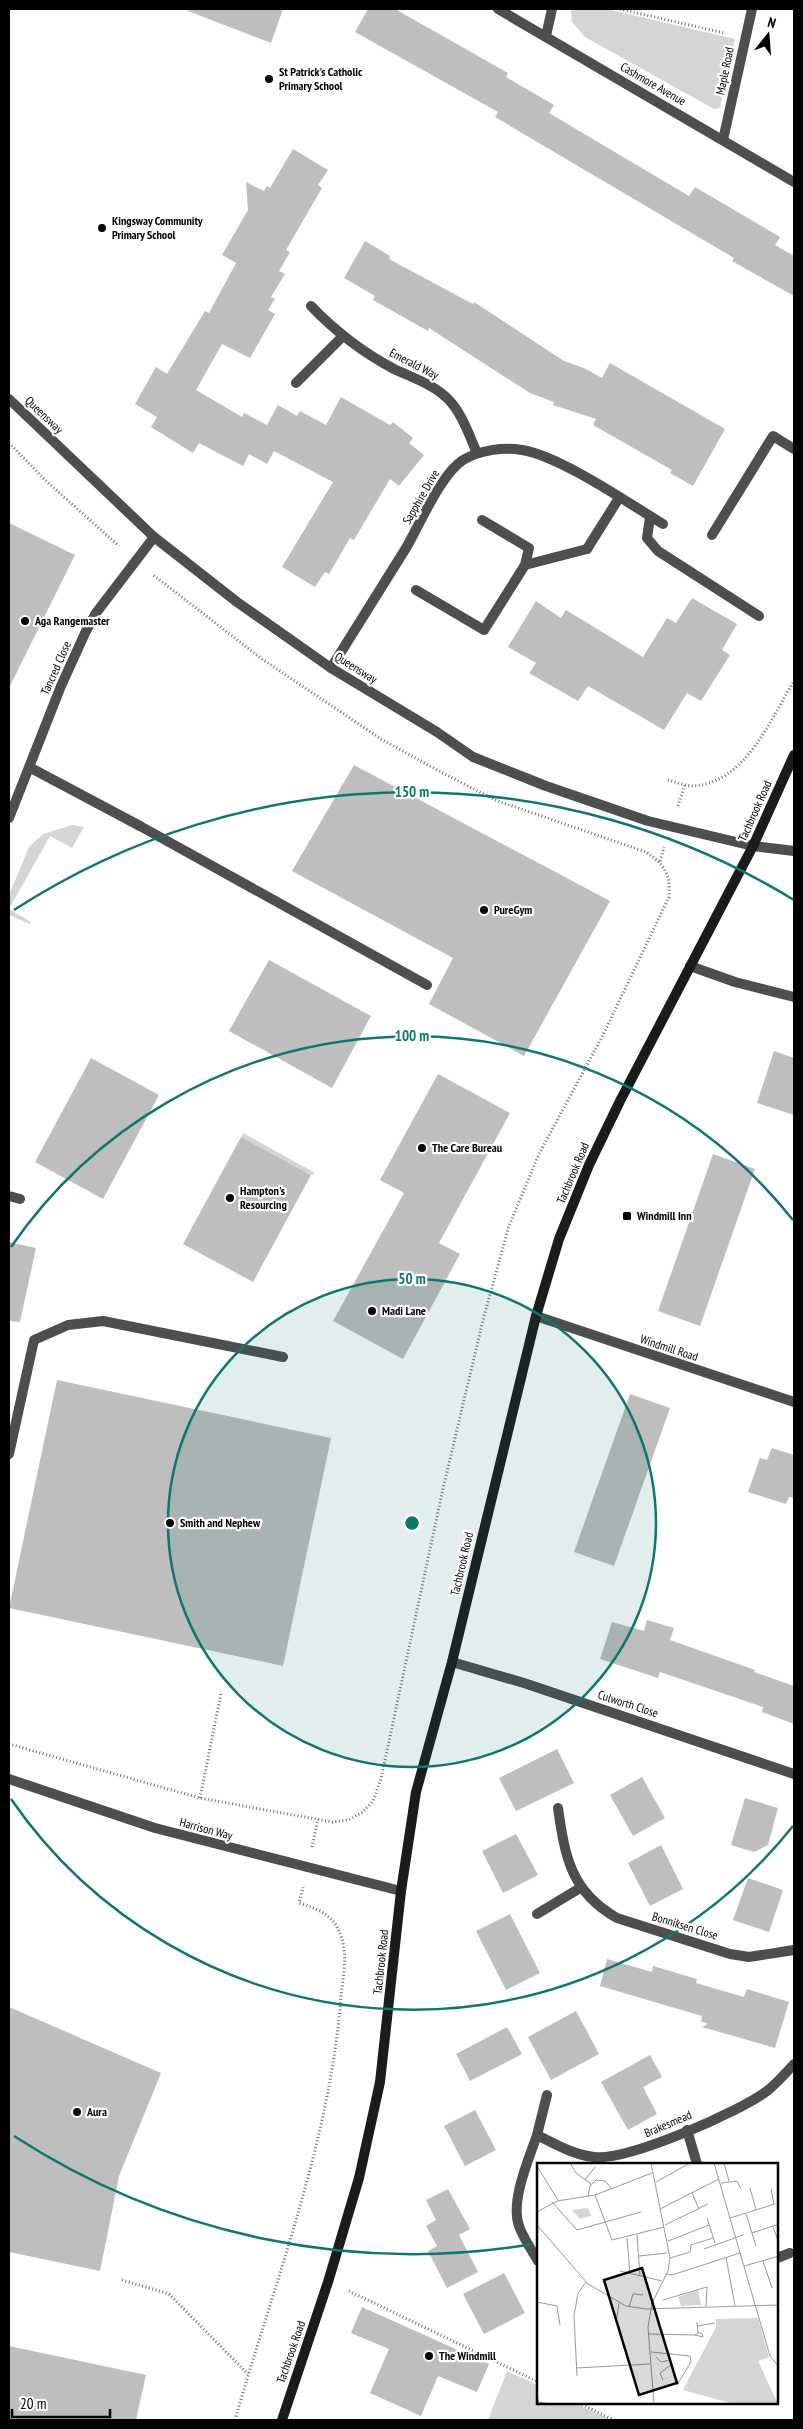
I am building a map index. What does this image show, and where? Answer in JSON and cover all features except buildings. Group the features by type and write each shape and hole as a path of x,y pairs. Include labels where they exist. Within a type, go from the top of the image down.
{"main road":[{"name":"Tachbrook Road","path":"282,2420 328,2282 359,2178 380,2082 401,1891 416,1792 452,1662 536,1316 559,1239 589,1165 753,846 794,755"}],"street":[{"name":"Cashmore Avenue","path":"498,9 794,182"},
{"path":"546,36 552,9"},
{"name":"Maple Road","path":"723,140 752,9"},
{"name":"Emerald Way","path":"311,306 342,337 386,364 434,387 448,399 459,413 477,453"},
{"path":"296,383 342,337"},
{"name":"Queensway","path":"9,399 154,537 250,612 332,668 437,732 473,758 495,768 648,821 753,846 794,851"},
{"path":"712,535 772,436 794,449"},
{"name":"Sapphire Drive","path":"332,668 406,548 449,473 462,460 477,453 498,449 523,450 549,458 663,524"},
{"path":"525,565 587,550 619,498"},
{"path":"650,517 647,538 658,551 759,616"},
{"path":"416,590 484,630 525,565 529,548 482,520"},
{"name":"Tancred Close","path":"9,818 61,686 96,613 154,537"},
{"path":"29,767 140,826 427,986"},
{"path":"690,966 736,982 794,997"},
{"path":"9,1196 20,1199"},
{"name":"Windmill Road","path":"536,1316 794,1402"},
{"path":"9,1454 34,1340 68,1325 103,1321 283,1357"},
{"name":"Culworth Close","path":"452,1662 534,1686 794,1774"},
{"name":"Harrison Way","path":"9,1779 154,1828 401,1891"},
{"name":"Bonniksen Close","path":"558,1808 563,1843 580,1888 595,1905 617,1918 730,1954 749,1957 794,1950"},
{"path":"538,1914 580,1888"},
{"name":"Brakesmead","path":"537,2135 578,2153 594,2157 608,2157 644,2148 687,2130 762,2094 794,2064"},
{"path":"537,2259 519,2226 517,2215 520,2188 547,2096"},
{"path":"687,2130 697,2163"},
{"path":"778,2258 790,2253"}],"path":[{"path":"620,9 725,33"},
{"path":"9,443 96,526"},
{"path":"668,780 695,786 736,770 748,757 794,681"},
{"path":"683,791 685,785"},
{"path":"9,1744 200,1798 318,1820 340,1822 356,1817 373,1801 379,1785 442,1493 483,1320 510,1226 530,1171 602,1037 669,897 670,883 660,861 646,852"},
{"path":"660,861 662,855"},
{"path":"200,1798 221,1693"},
{"path":"316,1831 318,1820"},
{"path":"235,2420 293,2230 321,2127 340,2020 344,1959 342,1938 334,1922 325,1913 299,1903 302,1893"},
{"path":"122,2280 169,2294 248,2374"},
{"path":"350,2291 537,2382"},
{"path":"581,2404 614,2420"}],"shaded area":[{"path":"571,9 607,9 735,39 720,108 714,109 585,37 572,22"},
{"path":"72,825 84,827 72,848 50,836 9,909 9,895 29,847 43,834"},
{"path":"9,909 31,922 30,924 9,915"},
{"path":"243,1133 315,1173 311,1175 241,1137"},
{"path":"507,2371 537,2385 537,2404 577,2404 612,2420 488,2420"}],"place":[{"name":"St Patrick's Catholic Primary School","path":"269,79"},
{"name":"Kingsway Community Primary School","path":"102,228"},
{"name":"Aga Rangemaster","path":"25,621"},
{"name":"PureGym","path":"484,910"},
{"name":"The Care Bureau","path":"422,1148"},
{"name":"Hampton's Resourcing","path":"230,1198"},
{"name":"Windmill Inn","path":"627,1216"},
{"name":"Madi Lane","path":"372,1311"},
{"name":"Smith and Nephew","path":"170,1523"},
{"name":"Aura","path":"77,2112"},
{"name":"The Windmill","path":"429,2356"}]}
